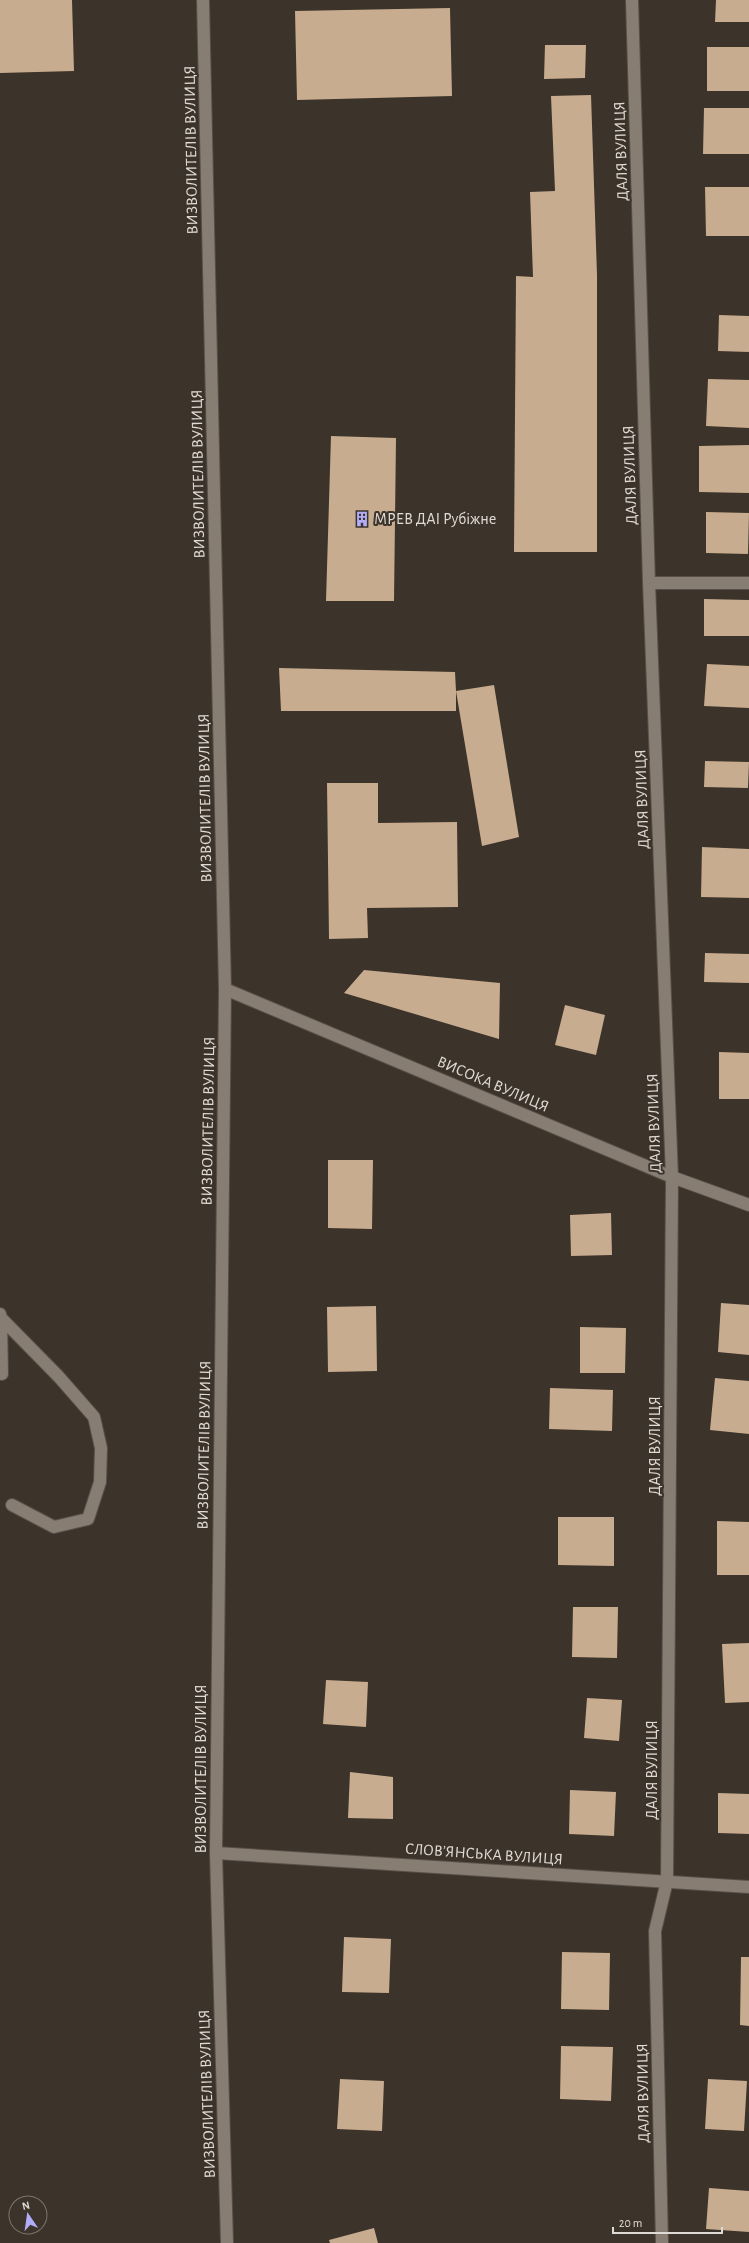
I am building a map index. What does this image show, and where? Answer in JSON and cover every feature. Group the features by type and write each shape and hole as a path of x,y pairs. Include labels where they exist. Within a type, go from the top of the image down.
{"street":[{"name":"ВИЗВОЛИТЕЛІВ ВУЛИЦЯ","path":"204,0 225,988 216,1853 227,2243"},
{"name":"ДАЛЯ ВУЛИЦЯ","path":"632,0 650,583 672,1177 667,1881 655,1931 662,2243"},
{"path":"650,583 749,583"},
{"name":"ВИСОКА ВУЛИЦЯ","path":"225,988 672,1177 749,1205"},
{"path":"1,1316 2,1374"},
{"path":"1,1316 59,1377 94,1417 101,1448 100,1482 88,1519 54,1527 12,1505"},
{"name":"СЛОВ’ЯНСЬКА ВУЛИЦЯ","path":"216,1853 749,1887"}],"building":[{"path":"0,0 72,0 74,71 0,73"},
{"path":"716,0 749,0 749,22 715,22"},
{"path":"450,8 452,96 297,100 295,11"},
{"path":"545,45 586,45 585,78 544,79"},
{"path":"707,47 749,47 749,91 707,91"},
{"path":"591,95 597,275 597,552 514,552 516,276 533,277 530,192 555,191 551,96"},
{"path":"704,108 749,108 749,154 703,154"},
{"path":"705,187 749,187 749,236 706,236"},
{"path":"719,315 749,316 749,352 718,351"},
{"path":"708,379 749,380 749,428 706,426"},
{"name":"МРЕВ ДАІ Рубіжне","path":"331,436 396,438 394,601 326,601"},
{"path":"749,445 749,493 699,492 699,446"},
{"path":"706,512 749,513 748,554 706,553"},
{"path":"704,599 749,600 749,636 704,636"},
{"path":"707,664 749,666 749,708 704,706"},
{"path":"279,668 455,672 456,711 281,711"},
{"path":"494,685 519,837 482,846 456,691"},
{"path":"705,761 749,762 748,788 704,787"},
{"path":"327,783 378,783 378,823 457,822 458,907 367,908 368,938 329,939"},
{"path":"702,847 749,849 749,898 701,897"},
{"path":"705,953 749,954 749,983 704,982"},
{"path":"364,970 500,983 499,1039 344,993"},
{"path":"565,1005 605,1015 596,1055 555,1045"},
{"path":"719,1052 749,1053 749,1099 719,1099"},
{"path":"328,1160 373,1160 372,1229 328,1228"},
{"path":"611,1213 612,1255 571,1256 570,1215"},
{"path":"721,1303 749,1305 749,1355 718,1352"},
{"path":"376,1306 377,1371 328,1372 327,1307"},
{"path":"580,1327 626,1328 625,1373 580,1373"},
{"path":"715,1378 749,1381 749,1434 710,1430"},
{"path":"550,1388 613,1390 612,1431 549,1429"},
{"path":"558,1517 614,1517 614,1566 558,1565"},
{"path":"717,1521 749,1522 749,1575 717,1575"},
{"path":"573,1607 618,1607 617,1658 572,1657"},
{"path":"749,1643 749,1702 725,1703 722,1644"},
{"path":"326,1680 368,1682 366,1727 323,1724"},
{"path":"587,1698 622,1700 619,1741 584,1738"},
{"path":"350,1772 393,1777 393,1819 348,1818"},
{"path":"570,1790 616,1792 614,1836 569,1834"},
{"path":"718,1793 749,1794 749,1834 718,1833"},
{"path":"344,1937 391,1939 389,1993 342,1992"},
{"path":"562,1952 610,1953 609,2010 561,2009"},
{"path":"741,1957 749,1957 749,2026 740,2025"},
{"path":"561,2046 613,2047 611,2101 560,2099"},
{"path":"340,2079 384,2081 382,2131 337,2129"},
{"path":"708,2079 747,2081 744,2131 705,2129"},
{"path":"709,2188 749,2191 749,2232 706,2229"},
{"path":"374,2228 378,2243 330,2243 329,2240"}],"place":[{"name":"МРЕВ ДАІ Рубіжне","path":"362,519"}]}
